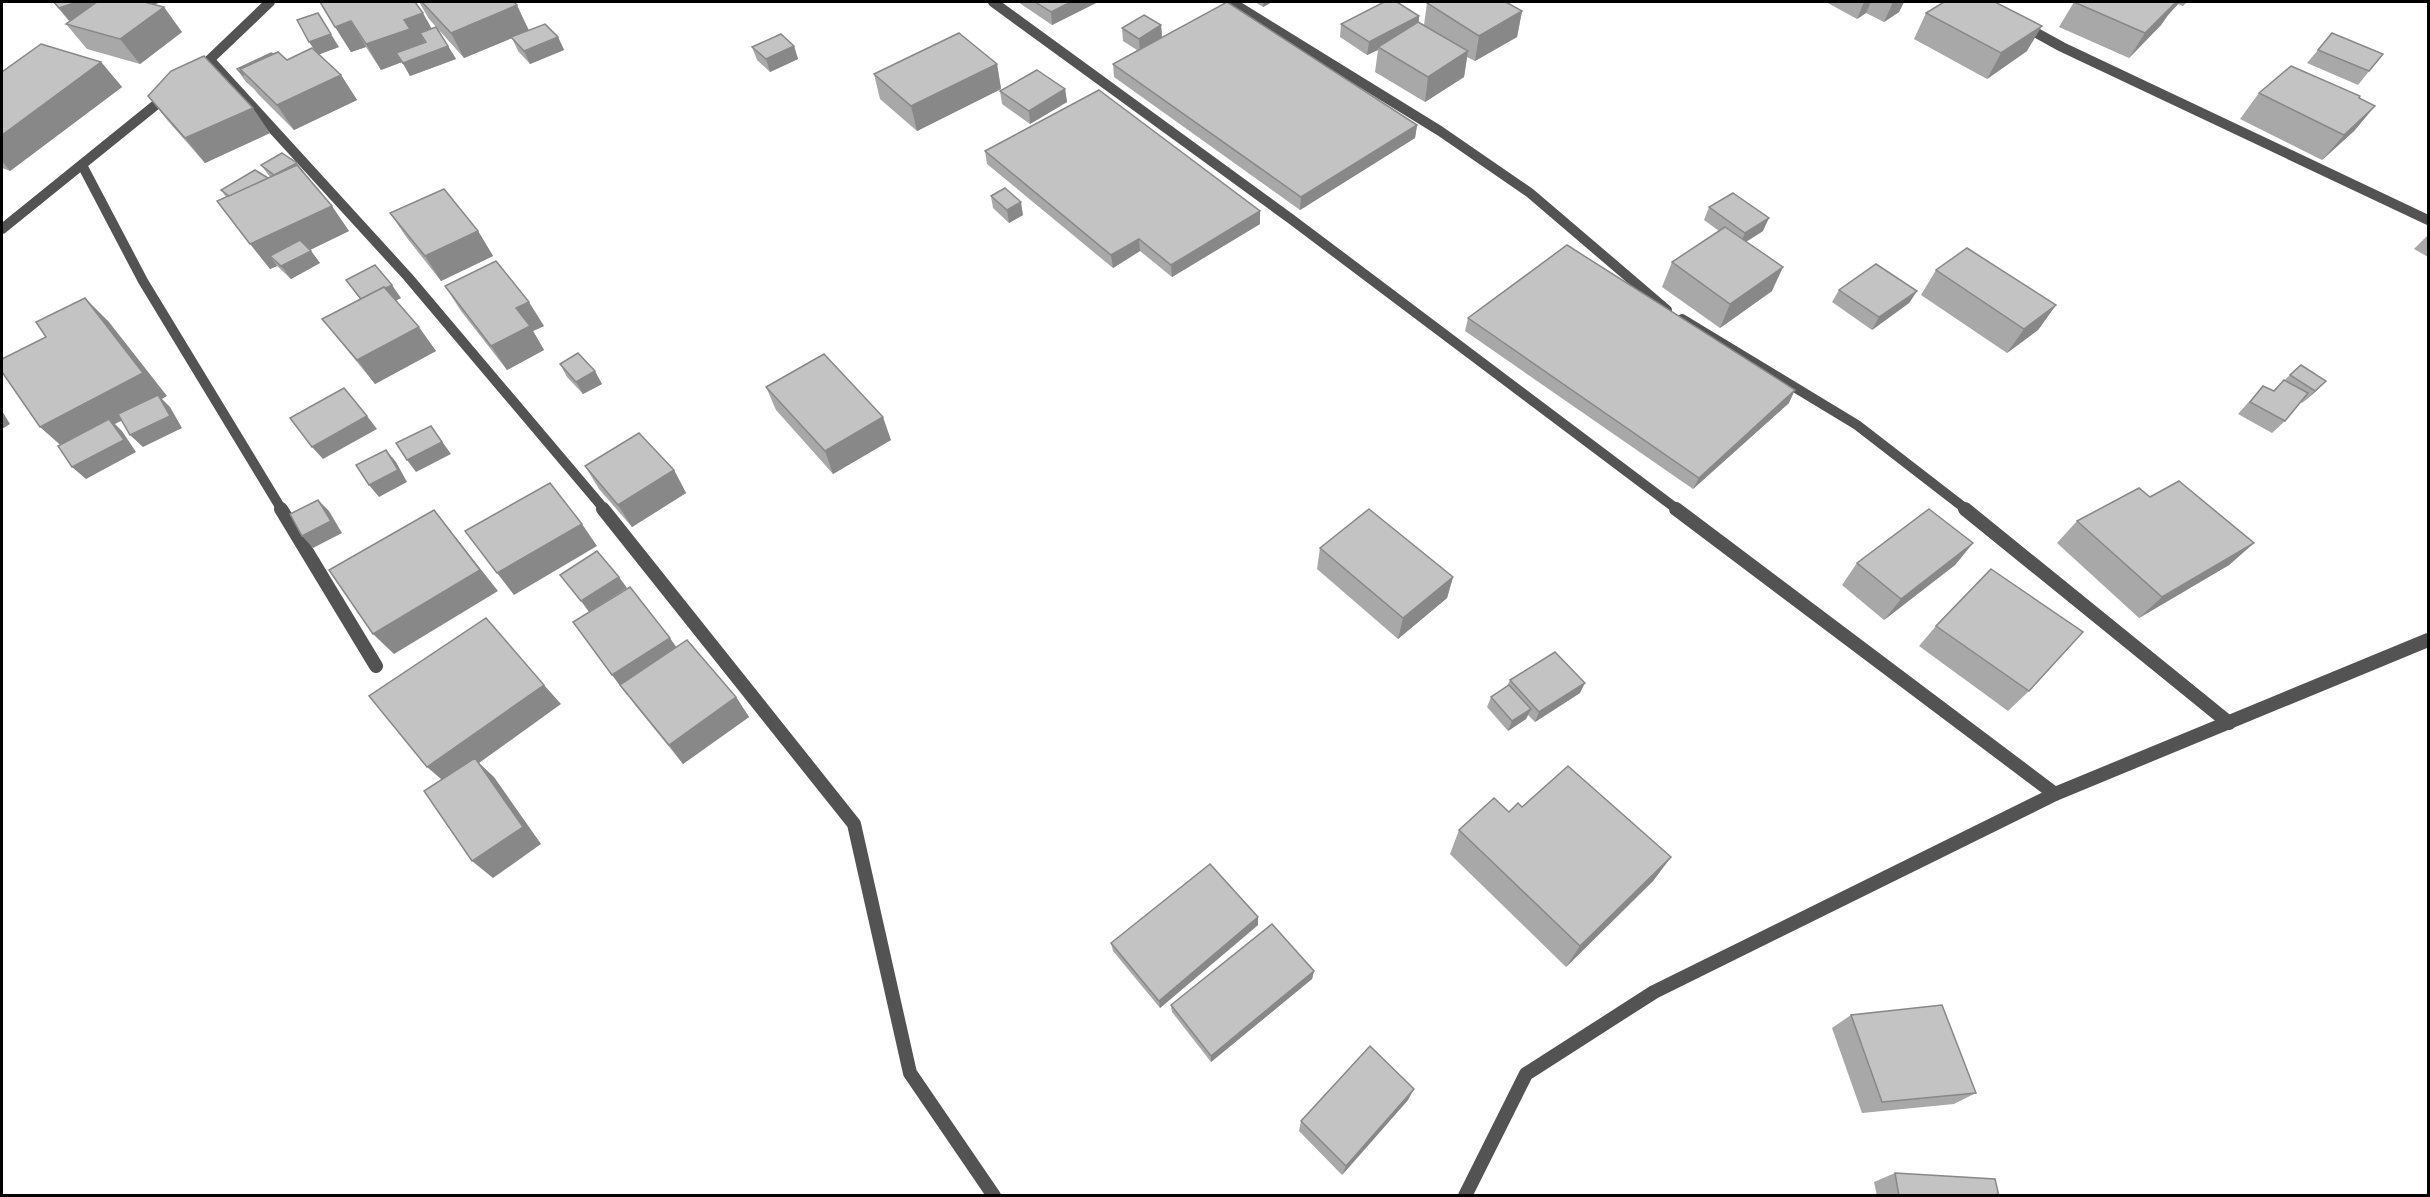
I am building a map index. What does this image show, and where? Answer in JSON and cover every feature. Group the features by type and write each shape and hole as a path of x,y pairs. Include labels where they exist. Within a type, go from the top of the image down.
{"street":[{"path":"192,75 270,2"},
{"path":"993,2 1291,219 2055,794"},
{"path":"1231,2 1440,131 1530,193 1658,304 1857,425 1929,479 2229,723"},
{"path":"2010,19 2062,47 2428,220"},
{"path":"210,60 408,277 629,539 854,824 910,1073 994,1196"},
{"path":"2,230 174,90"},
{"path":"82,165 143,281 376,666"},
{"path":"1465,1196 1526,1074 1654,992 2055,794 2428,640"}],"building":[{"path":"54,2 77,2 59,8"},
{"path":"97,2 144,2 164,7 120,39 66,24"},
{"path":"320,2 415,2 423,13 404,20 410,29 366,44 351,21 335,27"},
{"path":"422,2 514,2 517,5 451,33"},
{"path":"1035,2 1071,2 1051,12"},
{"path":"1227,2 1417,125 1301,197 1113,64"},
{"path":"1384,2 1397,2 1419,16 1369,42 1341,24"},
{"path":"1506,2 1522,11 1479,36 1427,3"},
{"path":"1944,2 1995,2 2042,26 2001,53 1926,13"},
{"path":"2074,2 2176,2 2145,33"},
{"path":"318,13 331,34 309,42 297,20"},
{"path":"1144,15 1161,25 1139,39 1122,28"},
{"path":"1418,22 1468,51 1428,77 1378,47"},
{"path":"545,24 558,37 524,51 511,37"},
{"path":"436,27 448,46 403,63 396,53 426,42 420,33"},
{"path":"959,33 997,64 911,106 874,74"},
{"path":"2332,33 2383,54 2369,71 2318,50"},
{"path":"781,34 794,46 766,59 752,47"},
{"path":"41,44 101,62 2,135 2,72"},
{"path":"312,48 341,75 277,105 240,69 278,52 287,60"},
{"path":"273,54 240,69 244,76 237,69"},
{"path":"204,56 253,108 185,138 148,96 171,71"},
{"path":"2291,66 2360,96 2359,98 2375,106 2344,135 2259,93"},
{"path":"1037,70 1065,89 1029,111 1000,91"},
{"path":"1099,90 1260,211 1171,265 1139,239 1111,255 985,151"},
{"path":"282,153 297,163 274,175 261,165"},
{"path":"297,165 332,206 250,244 217,201"},
{"path":"255,170 268,178 229,196 221,190"},
{"path":"1005,188 1021,202 1007,210 991,196"},
{"path":"444,189 478,231 425,256 390,213"},
{"path":"1733,193 1769,218 1745,233 1709,207"},
{"path":"1725,227 1783,267 1730,304 1672,262"},
{"path":"300,240 311,251 281,266 270,256"},
{"path":"1567,245 1795,390 1699,478 1468,318"},
{"path":"1967,248 2056,305 2024,329 1936,270"},
{"path":"496,261 529,302 516,308 530,326 491,346 445,286"},
{"path":"1876,264 1917,291 1879,317 1839,290"},
{"path":"375,265 392,285 361,299 346,280"},
{"path":"384,287 419,327 357,360 322,319"},
{"path":"85,298 143,373 40,427 2,372 2,359 46,337 36,322"},
{"path":"578,353 595,371 576,382 560,364"},
{"path":"824,354 883,417 825,451 766,387"},
{"path":"2301,365 2326,381 2315,391 2290,375"},
{"path":"2284,380 2308,393 2285,421 2250,402 2263,386 2274,391"},
{"path":"344,388 367,416 312,447 290,418"},
{"path":"158,395 170,416 130,435 118,414"},
{"path":"109,419 124,440 72,467 58,446"},
{"path":"431,426 442,442 407,460 396,443"},
{"path":"639,433 674,470 618,505 585,466"},
{"path":"386,450 398,470 369,485 356,465"},
{"path":"2179,481 2254,543 2162,597 2077,521 2139,488 2150,497"},
{"path":"550,483 582,524 497,573 465,531"},
{"path":"318,500 331,521 302,536 290,514"},
{"path":"1369,509 1453,577 1403,618 1320,548"},
{"path":"1929,509 1973,543 1901,599 1857,563"},
{"path":"434,510 480,570 373,634 329,570"},
{"path":"597,551 619,577 581,601 560,575"},
{"path":"1991,569 2083,632 2029,691 1936,626"},
{"path":"630,587 670,638 612,675 573,622"},
{"path":"486,618 544,685 427,767 369,696"},
{"path":"687,640 736,697 669,745 620,685"},
{"path":"1555,652 1585,683 1539,712 1510,680"},
{"path":"1509,685 1531,709 1512,721 1491,697"},
{"path":"475,758 523,827 472,861 424,791"},
{"path":"1568,766 1671,857 1580,946 1459,830 1494,798 1509,812 1518,803 1522,807"},
{"path":"1210,864 1258,917 1159,1001 1111,943"},
{"path":"1272,924 1314,971 1211,1056 1171,1005"},
{"path":"1942,1005 1976,1093 1882,1102 1851,1015"},
{"path":"1370,1046 1414,1089 1346,1166 1301,1121"},
{"path":"1895,1173 1995,1179 1999,1196 1899,1196"}]}
